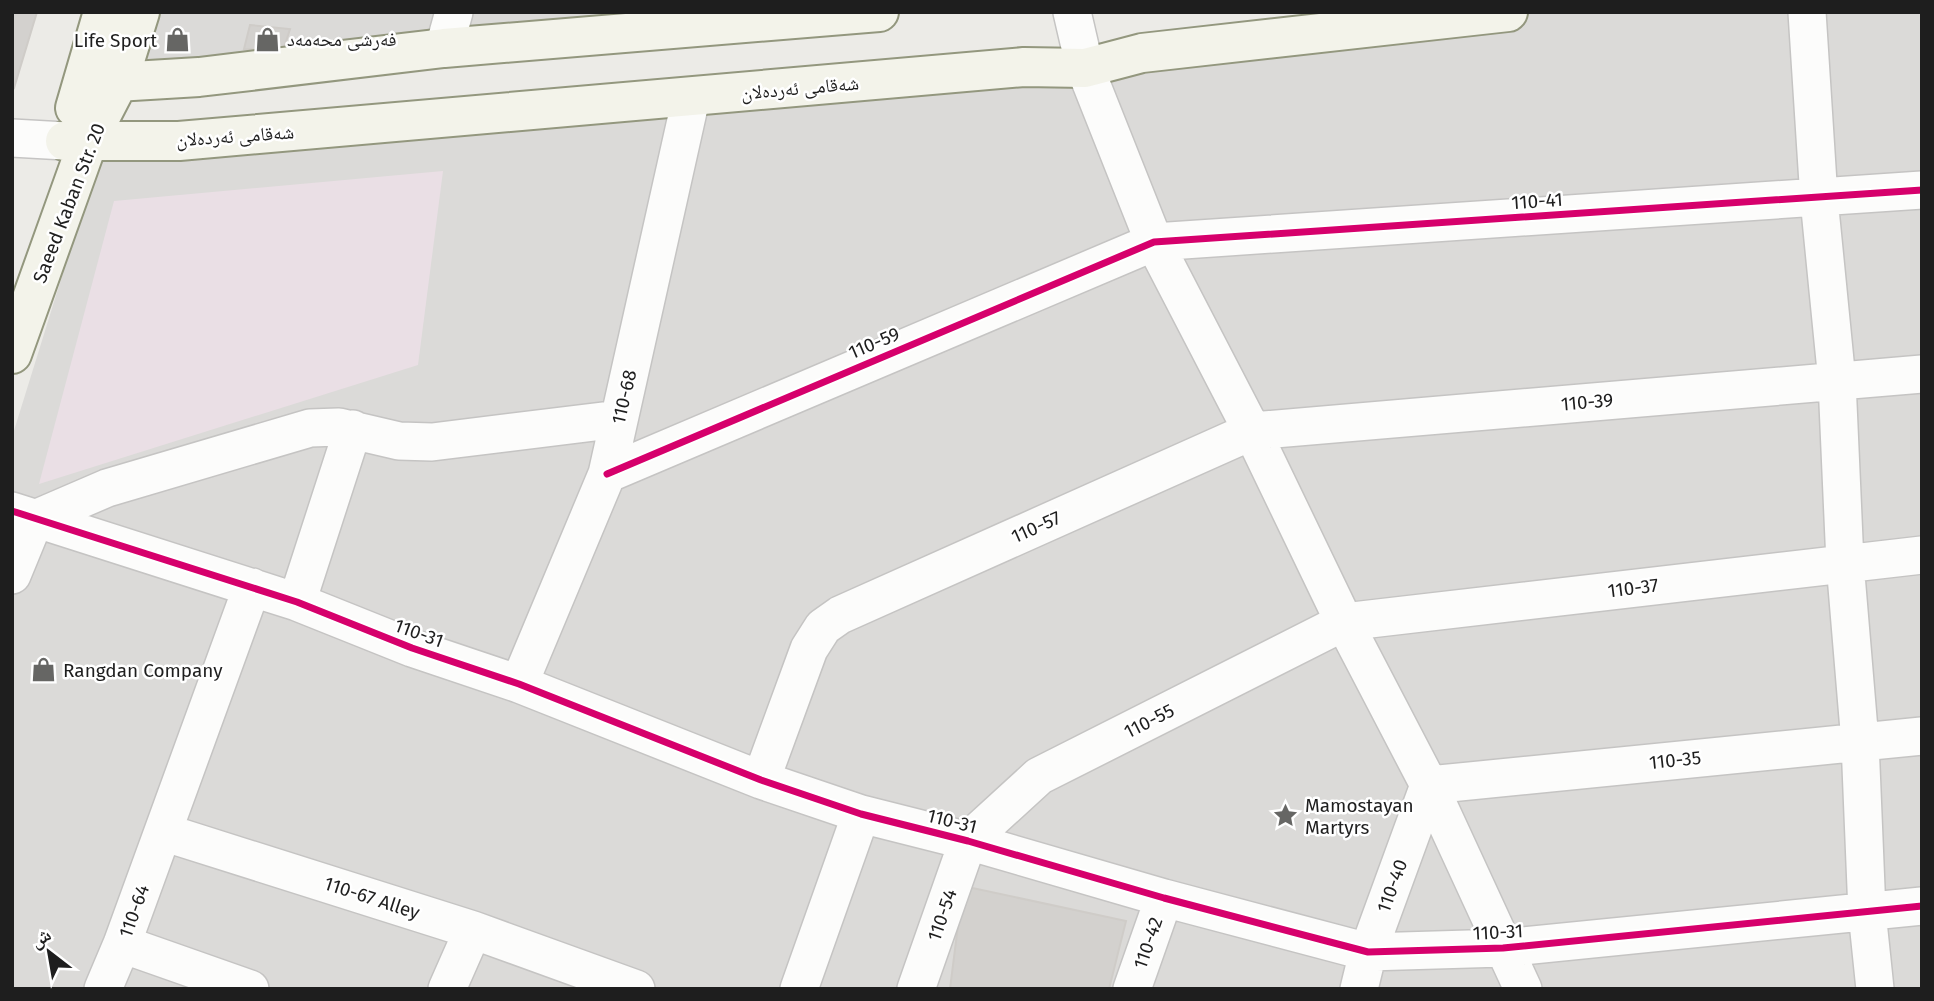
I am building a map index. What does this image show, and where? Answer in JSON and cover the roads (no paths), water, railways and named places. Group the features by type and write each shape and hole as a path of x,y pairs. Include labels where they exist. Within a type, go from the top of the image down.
{"main road":[{"name":"Saeed Kaban Str. 20","path":"101,83 103,12"},
{"name":"Saeed Kaban Str. 20","path":"12,286 101,83 140,12"},
{"path":"497,44 551,12"},
{"path":"101,83 199,77 449,30 497,44 727,17 879,12"},
{"name":"شەقامی ئەردەلان","path":"77,140 179,141 1024,67 1085,68 1142,53 1508,12"},
{"name":"Saeed Kaban Str. 20","path":"12,354 77,140"}],"street":[{"path":"1072,12 1085,68 1154,242 1252,431 1344,622 1429,785 1522,989"},
{"path":"1807,12 1819,198 1837,381 1845,563 1860,742 1867,912 1875,989"},
{"name":"110-68","path":"519,684 607,474 691,98"},
{"path":"12,138 77,140"},
{"name":"110-41","path":"1154,242 1922,190"},
{"name":"110-59","path":"607,474 1154,242"},
{"name":"110-39","path":"1252,431 1922,374"},
{"path":"12,575 24,515 297,432 325,426 353,429 399,441 432,442 619,419"},
{"path":"297,602 353,429"},
{"name":"110-57","path":"761,780 809,649 824,627 840,615 1252,431"},
{"name":"110-31","path":"24,515 297,602 412,649 519,684 761,780 861,814 1368,952 1503,948 1922,906"},
{"name":"110-37","path":"1344,622 1922,555"},
{"name":"110-64","path":"103,989 122,944 252,587"},
{"name":"110-55","path":"968,841 1039,776 1344,622"},
{"name":"110-35","path":"1429,785 1922,736"},
{"name":"110-40","path":"1359,989 1368,952 1429,785"},
{"path":"799,989 861,814"},
{"name":"110-67 Alley","path":"163,832 472,930 576,979 636,989"},
{"name":"110-54","path":"916,989 968,841"},
{"name":"110-42","path":"1132,989 1164,898"},
{"path":"447,989 472,930"},
{"path":"122,944 250,989"}],"place":[{"name":"فەرشی محەمەد","path":"267,39"},
{"name":"Life Sport","path":"177,40"},
{"name":"Rangdan Company","path":"43,670"},
{"name":"Mamostayan Martyrs","path":"1285,816"}]}
